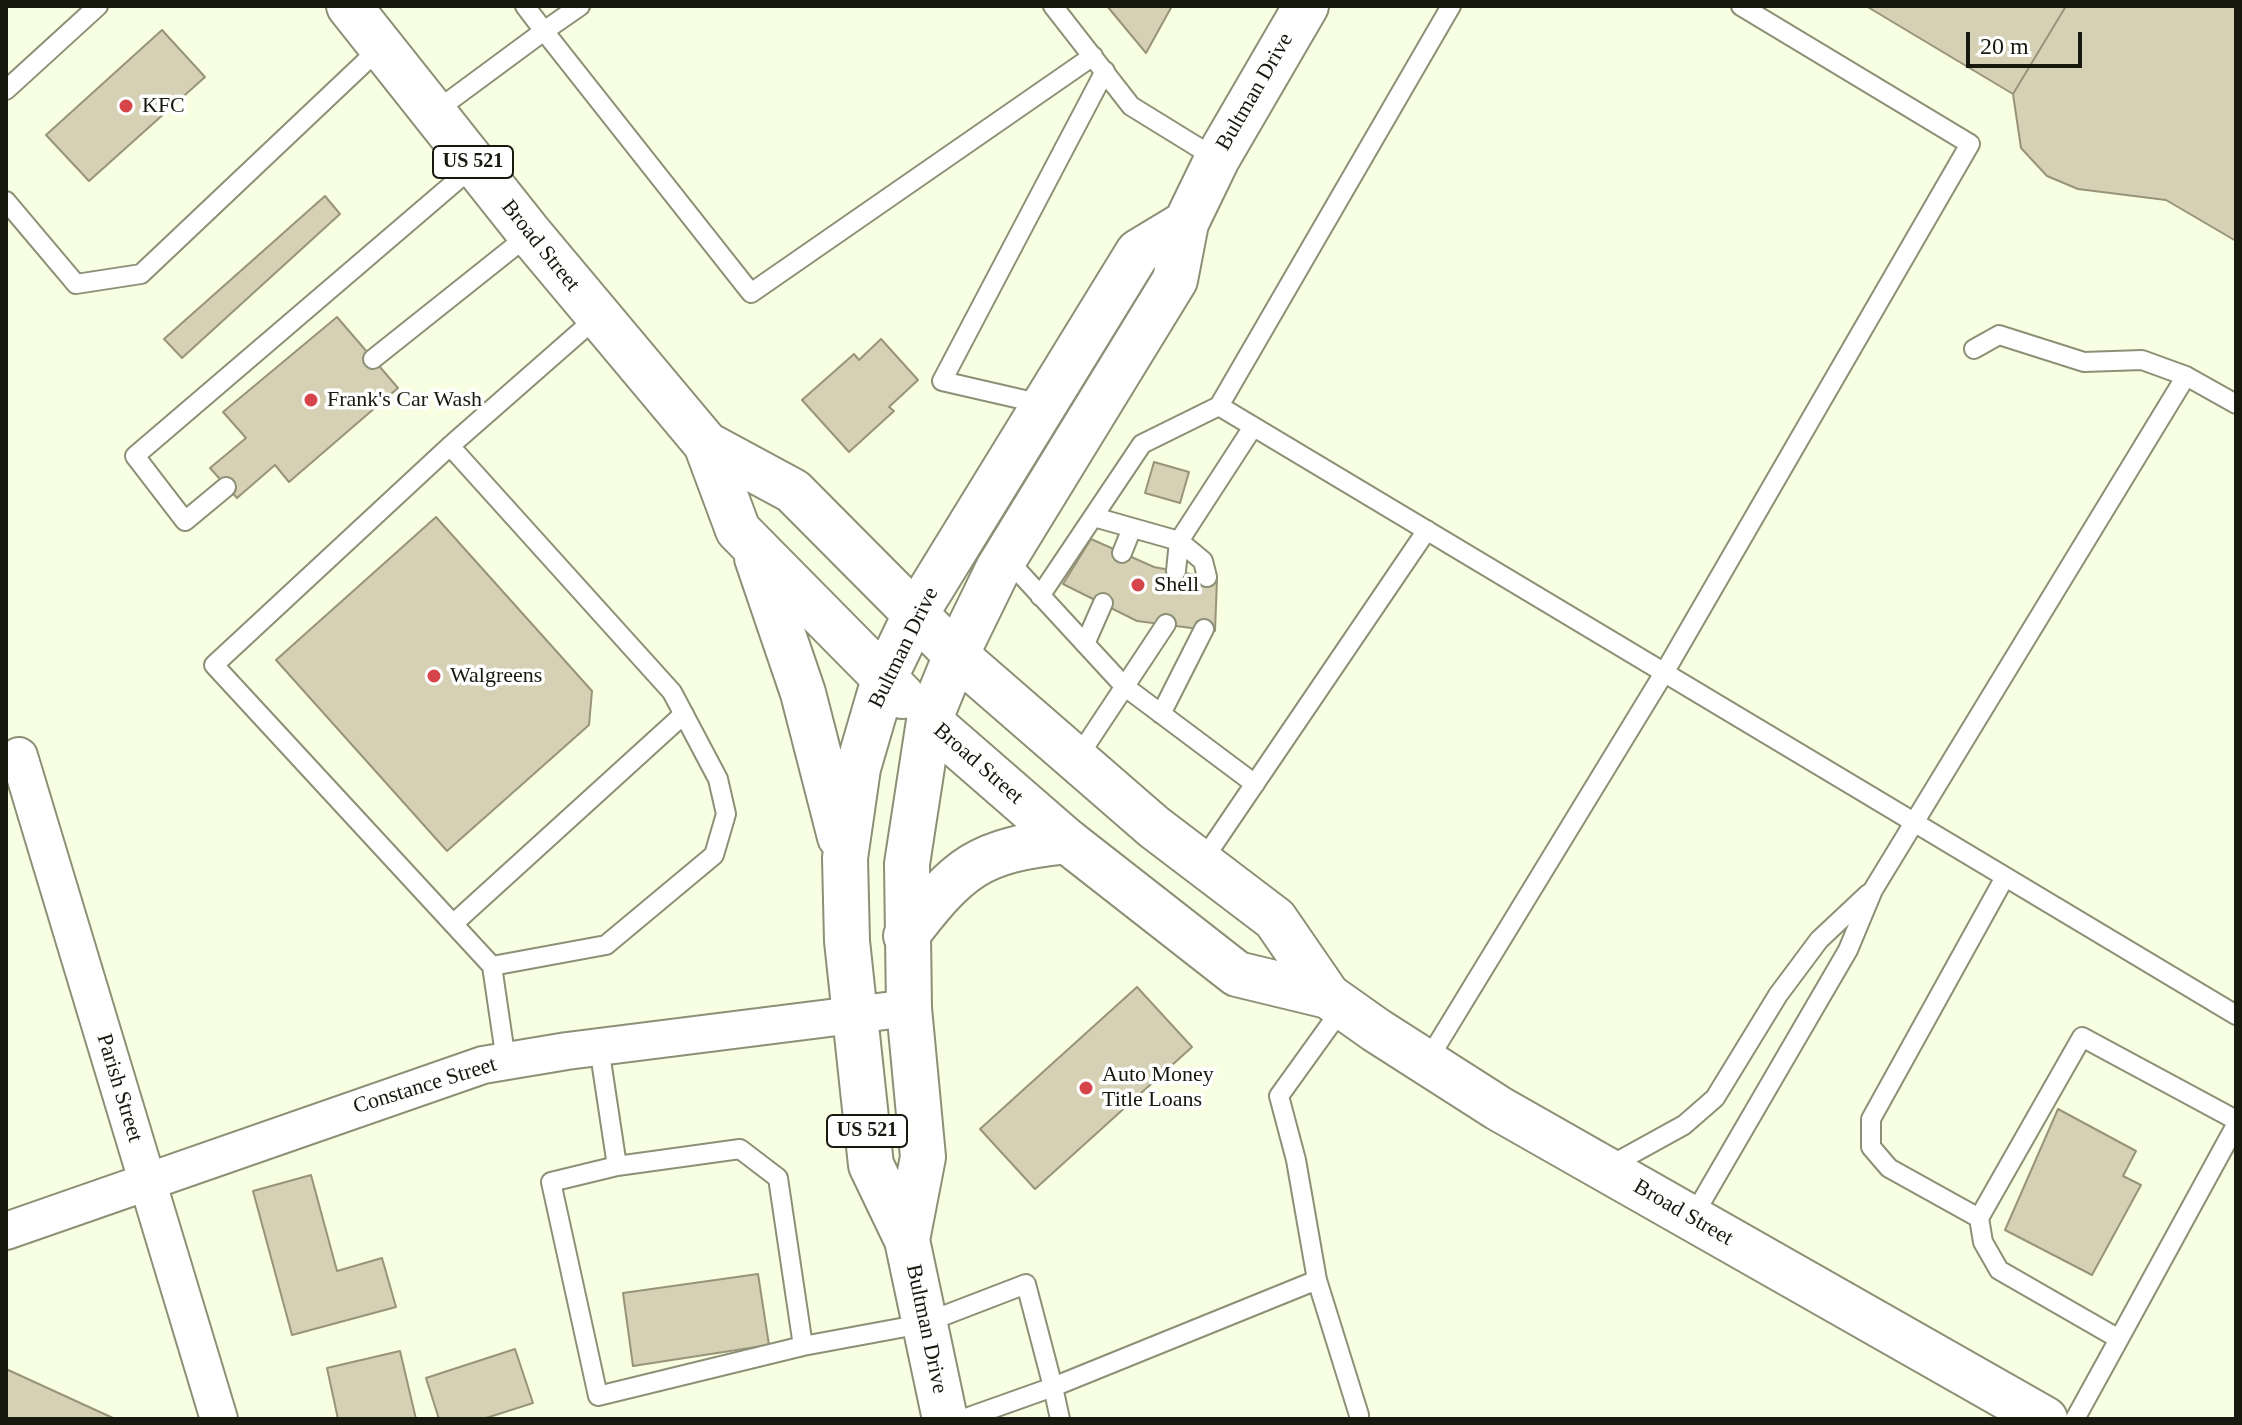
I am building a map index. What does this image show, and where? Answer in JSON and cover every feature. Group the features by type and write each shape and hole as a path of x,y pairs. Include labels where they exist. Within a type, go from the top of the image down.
{"main road":[{"name":"Broad Street","path":"349,6 597,317 706,444 738,530 754,548 929,721 1067,841 1237,974 1336,1001"},
{"name":"Bultman Drive","path":"907,1240 923,1157 909,1008 907,864 929,721 956,655 1006,557 1175,280 1186,223 1217,159 1306,6"},
{"name":"Bultman Drive","path":"945,1419 922,1324 907,1240 871,1165 853,1014 845,858 858,768 884,679 915,615 1138,252 1186,223"},
{"name":"Broad Street","path":"706,444 793,491 956,655 1076,760 1201,863 1275,919 1336,1001 1426,1063 1605,1169 2045,1419"},
{"name":"US 521","path":"754,548 803,693 845,858"},
{"path":"906,936 943,888 964,870 991,855 1022,846 1067,841"}],"street":[{"name":"Parish Street","path":"19,756 219,1419"},
{"name":"Constance Street","path":"6,1231 449,1074 506,1061 599,1047 909,1008"}],"lane":[{"path":"6,90 98,6"},
{"path":"525,6 751,293 1099,64"},
{"path":"433,113 580,6"},
{"path":"1053,6 1131,106 1217,159"},
{"path":"1040,596 1142,444 1219,406 1451,6"},
{"path":"1426,1063 1664,673 1970,144 1741,6"},
{"path":"6,201 76,284 141,274 381,47"},
{"path":"1042,404 942,381 1099,64"},
{"path":"226,487 185,521 135,456 475,165"},
{"path":"373,359 530,234"},
{"path":"506,1061 492,966 214,665 450,446 597,317"},
{"path":"1974,349 1999,335 2084,362 2142,360 2186,376 2236,404"},
{"path":"1692,1218 1848,950 1873,890 2186,376"},
{"path":"1219,406 2236,1015"},
{"path":"1176,571 1179,541 1253,427"},
{"path":"450,446 672,692 718,779 726,814 714,855 606,945 492,966"},
{"path":"1094,517 1179,541 1203,561 1207,577"},
{"path":"1122,553 1132,528"},
{"path":"1201,863 1427,530"},
{"path":"1006,557 1124,686 1255,784"},
{"path":"1085,644 1103,603"},
{"path":"1076,760 1166,624"},
{"path":"1161,714 1204,629"},
{"path":"453,924 684,714"},
{"path":"1979,1218 1889,1168 1871,1147 1871,1119 2005,877"},
{"path":"1605,1169 1684,1125 1715,1098 1794,973 1819,940 1873,890"},
{"path":"1336,1001 1279,1096 1296,1160 1317,1280 1355,1418"},
{"path":"2075,1419 2119,1339 2236,1122 2082,1037 1979,1218 1983,1242 1999,1270 2119,1339"},
{"path":"599,1047 617,1166"},
{"path":"803,1346 778,1178 740,1149 617,1166 551,1182 598,1396 803,1346 922,1324 1026,1284 1060,1419"},
{"path":"963,1419 1053,1387 1317,1280"}],"building":[{"path":"1107,6 1172,6 1146,53"},
{"path":"1866,6 2066,6 2013,94"},
{"path":"2066,6 2236,6 2236,241 2166,200 2078,189 2047,176 2021,148 2013,94"},
{"name":"KFC","path":"162,30 205,77 89,181 46,135"},
{"path":"325,196 340,214 182,358 164,339"},
{"name":"Frank's Car Wash","path":"337,317 398,388 289,482 275,465 237,498 210,468 246,438 223,412"},
{"path":"881,339 918,380 889,407 894,411 849,452 802,400 854,354 859,360"},
{"path":"1154,462 1189,472 1180,503 1145,493"},
{"name":"Walgreens","path":"436,517 592,691 589,725 447,851 276,660"},
{"path":"1091,539 1154,567 1217,579 1215,631 1137,621 1063,584"},
{"name":"Auto Money Title Loans","path":"1137,987 1192,1047 1035,1189 980,1129"},
{"path":"2058,1109 2136,1151 2123,1176 2141,1185 2092,1275 2005,1230"},
{"path":"311,1175 337,1271 382,1258 396,1307 292,1335 253,1191"},
{"path":"758,1274 769,1345 633,1366 623,1293"},
{"path":"515,1349 533,1403 483,1419 439,1419 426,1378"},
{"path":"400,1351 416,1419 338,1419 327,1368"},
{"path":"6,1369 113,1418 6,1419"}],"place":[{"name":"KFC","path":"126,106"},
{"name":"Frank's Car Wash","path":"311,400"},
{"name":"Shell","path":"1138,585"},
{"name":"Walgreens","path":"434,676"},
{"name":"Auto Money Title Loans","path":"1086,1088"}]}
